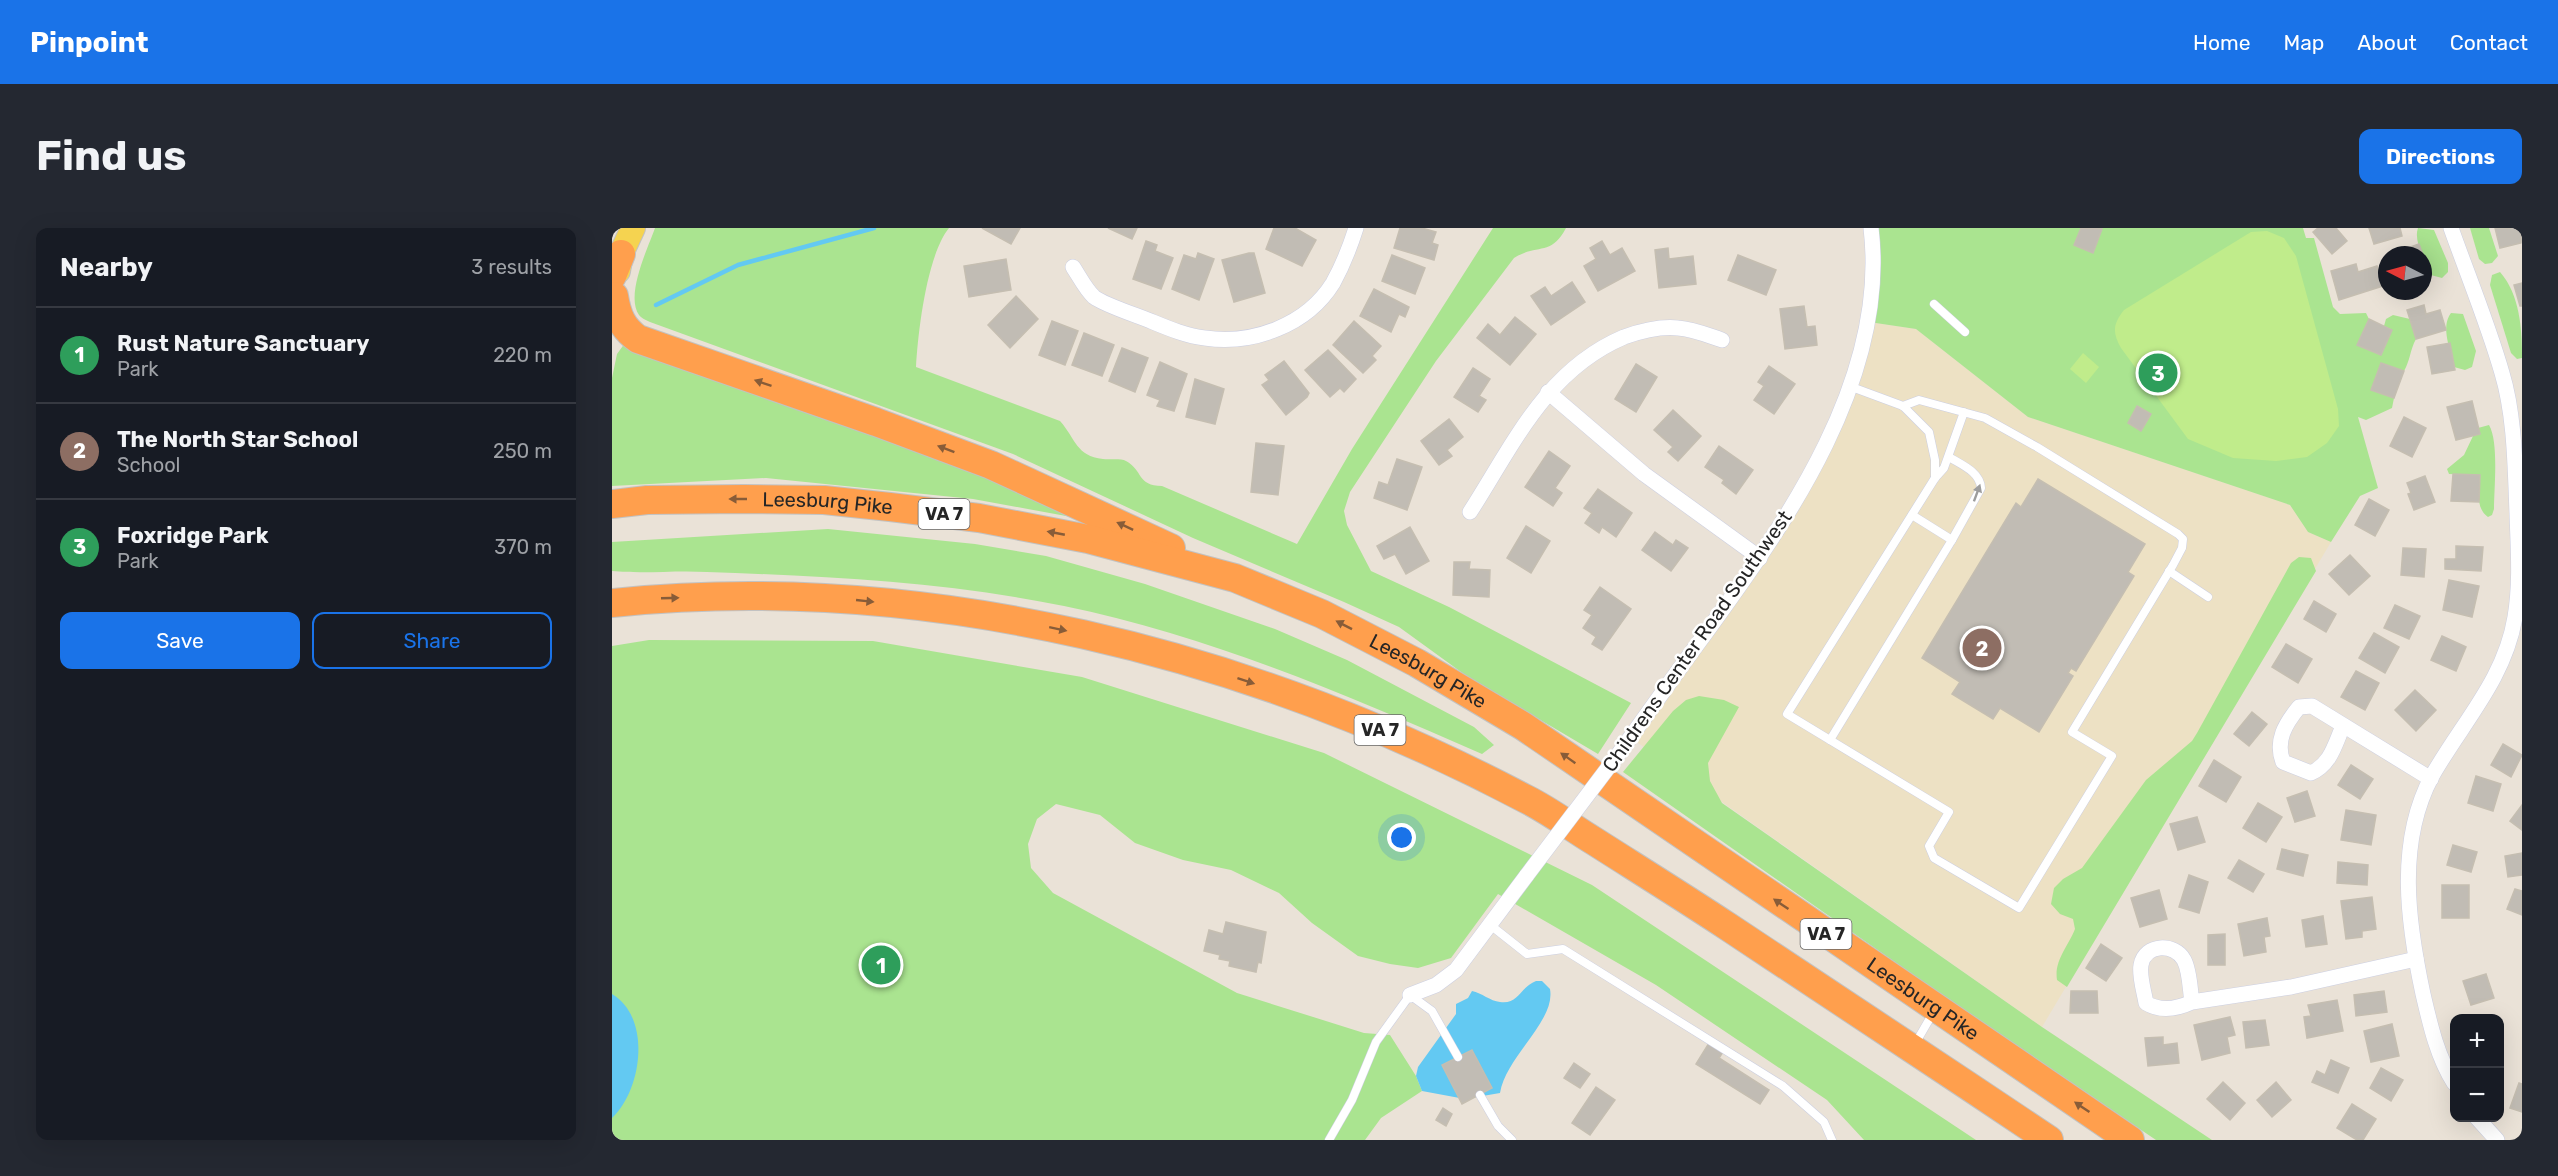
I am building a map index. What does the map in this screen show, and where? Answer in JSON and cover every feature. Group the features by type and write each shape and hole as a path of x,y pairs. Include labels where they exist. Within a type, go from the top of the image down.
{"highway":[{"path":"615,282 620,321 628,332 638,339 876,422 991,465 1235,578"},
{"name":"Leesburg Pike","path":"612,504 647,500 824,500 979,518 1088,539 1235,578 1322,614 1417,663 1523,726 2130,1140"},
{"name":"VA 7","path":"612,603 657,599 792,597 860,601 962,612 1102,639 1181,660 1296,697 1408,741 1531,801 1655,879 2049,1140"}],"main road":[{"path":"615,282 633,228"}],"street":[{"path":"1073,267 1094,297 1176,331 1206,338 1232,339 1256,336 1281,328 1309,311 1332,285 1345,260 1356,228"},
{"name":"Childrens Center Road Southwest","path":"1410,995 1436,985 1456,970 1620,752 1760,558 1811,474 1849,386 1869,322 1872,293 1871,228"},
{"path":"2450,1075 2432,1031 2416,959 2408,901 2408,873 2416,822 2431,778 2499,670 2519,615 2518,458 2503,375 2451,228"},
{"path":"1470,512 1548,392 1587,356 1629,335 1660,327 1678,328 1722,340"},
{"path":"1548,392 1644,474 1760,558"},
{"path":"2343,726 2328,760 2320,769 2312,773 2283,762 2278,750 2280,739 2291,717 2299,707 2312,706 2431,778"},
{"path":"2192,1002 2291,987 2416,959"},
{"path":"2481,1122 2497,1140"}],"lane":[{"path":"1934,304 1965,332"},
{"path":"1849,386 1903,406 1929,432 1935,460 1935,478"},
{"path":"1903,406 1919,400 1964,412 1985,418 2037,447 2183,539 2182,548 2169,571 2072,732 2112,756 2019,908 1934,858 1929,846 1949,812 1787,714 1935,478 1944,468 1964,412"},
{"path":"1830,740 1952,540 1981,488 1976,474 1949,457"},
{"path":"1912,515 1952,540"},
{"path":"2169,571 2208,597"},
{"path":"1489,924 1527,954 1563,949 1783,1086 1824,1122 1832,1140"},
{"path":"1329,1140 1352,1100 1376,1042 1410,995 1432,1011 1458,1057"},
{"path":"1913,1048 1936,1009"},
{"path":"1481,1097 1498,1126 1512,1140"}],"shaded area":[{"path":"1869,322 1916,329 2028,417 2290,505 2308,532 2331,542 2042,1027 1631,738 1811,474"}],"green space":[{"path":"655,228 949,228 941,240 929,274 916,367 1060,421 1077,446 1087,454 1103,459 1126,461 1148,483 1162,486 1297,544 1352,449 1493,228 1566,228 1555,243 1514,258 1436,361 1350,492 1344,511 1347,525 1371,571 1449,607 1631,703 1598,754 1468,677 1399,627 1193,538 1013,454 642,318 635,306 636,284"},
{"path":"1871,228 2303,228 2306,238 2314,238 2333,307 2340,314 2366,313 2369,319 2357,345 2381,355 2392,330 2384,326 2386,319 2393,315 2410,319 2416,339 2404,371 2381,363 2372,390 2394,398 2392,408 2366,420 2358,417 2378,488 2360,496 2331,542 2308,532 2290,505 2028,417 1916,329 1869,322"},
{"path":"2418,228 2434,230 2448,263 2448,272 2442,278 2432,275 2432,246 2418,246"},
{"path":"2470,228 2489,228 2498,256 2492,263 2485,264 2479,259"},
{"path":"2267,231 2284,238 2296,256 2338,409 2339,426 2327,443 2307,457 2276,461 2233,458 2188,439 2121,348 2115,333 2116,324 2124,310 2251,232"},
{"path":"2500,272 2512,291 2519,313 2522,358 2517,359 2511,353 2490,285 2492,275"},
{"path":"2451,313 2463,314 2476,351 2472,367 2465,370 2454,367 2446,332"},
{"path":"625,343 935,453 1077,518 973,499 766,478 612,486 612,378 617,354"},
{"path":"2083,353 2099,367 2086,383 2070,369"},
{"path":"2489,425 2494,442 2495,466 2494,509 2492,515 2488,517 2479,503 2480,475 2449,474 2447,469 2464,455 2473,436 2480,434 2478,428"},
{"path":"828,529 975,544 1046,556 1145,584 1275,629 1347,660 1474,727 1494,745 1482,754 1380,710 1225,650 1172,633 1064,606 976,591 841,578 612,571 612,542"},
{"path":"2299,557 2311,558 2316,571 2067,987 2057,980 2057,973 2060,960 2075,929 2073,919 2060,914 2051,904 2054,888 2063,879 2082,868 2146,780 2192,741 2291,563"},
{"path":"649,640 873,641 1082,677 1324,753 1592,885 1976,1140 1864,1140 1827,1100 1656,985 1498,894 1451,958 1418,968 1390,964 1358,956 1312,923 1279,893 1231,870 1183,860 1135,843 1100,815 1056,804 1037,819 1028,844 1031,868 1053,893 1237,993 1364,1033 1390,1035 1416,1076 1422,1091 1381,1118 1365,1140 612,1140 612,646"},
{"path":"1699,696 1724,700 1739,707 1708,763 1710,781 1722,803 2042,1027 2212,1140 2156,1140 1952,1002 1623,772 1673,711 1686,700"}],"water":[{"path":"1536,981 1542,981 1550,989 1550,1001 1546,1014 1511,1066 1500,1093 1465,1099 1422,1091 1416,1076 1418,1067 1456,1014 1456,1004 1468,998 1472,991 1496,1001 1511,1001"},
{"path":"612,994 625,1005 633,1020 638,1054 636,1073 630,1090 622,1106 612,1118"}],"building":[{"path":"982,228 1020,228 1011,244"},
{"path":"1108,228 1137,228 1132,239"},
{"path":"1274,228 1295,228 1316,240 1302,266 1266,249"},
{"path":"1400,228 1422,228 1436,232 1432,243 1438,245 1434,260 1394,248"},
{"path":"2081,228 2102,229 2093,253 2074,245"},
{"path":"2318,228 2336,228 2347,241 2332,254 2313,232"},
{"path":"2369,228 2400,228 2402,236 2374,244"},
{"path":"2495,228 2522,228 2521,243 2500,248"},
{"path":"1146,241 1157,245 1155,251 1173,258 1161,289 1133,279"},
{"path":"1602,241 1610,255 1622,248 1635,271 1598,291 1584,266 1596,259 1590,248"},
{"path":"1668,248 1669,259 1693,256 1696,284 1659,288 1655,250"},
{"path":"1198,253 1214,259 1199,300 1172,289 1184,255 1196,259"},
{"path":"1254,253 1265,293 1234,302 1222,260"},
{"path":"1392,255 1425,268 1415,294 1382,281"},
{"path":"1738,255 1776,270 1766,295 1728,280"},
{"path":"1006,259 1011,290 969,297 964,266"},
{"path":"2356,264 2358,272 2377,266 2378,288 2339,300 2331,271"},
{"path":"1572,282 1585,302 1551,325 1531,296 1545,287 1551,296"},
{"path":"2522,283 2522,306 2520,306 2514,285"},
{"path":"1374,289 1409,307 1405,317 1399,314 1391,332 1360,316"},
{"path":"1016,296 1038,319 1010,348 988,325"},
{"path":"2424,305 2426,314 2440,310 2446,330 2416,339 2407,310"},
{"path":"1804,306 1807,327 1815,326 1817,345 1785,349 1780,309"},
{"path":"1515,317 1536,334 1510,365 1477,338 1488,324 1500,335"},
{"path":"2369,319 2392,330 2381,355 2357,345"},
{"path":"1052,321 1078,331 1065,365 1039,355"},
{"path":"1354,321 1381,346 1372,356 1376,360 1363,373 1333,345"},
{"path":"1084,333 1114,345 1102,376 1072,365"},
{"path":"2450,343 2455,370 2432,374 2427,347"},
{"path":"1122,348 1148,358 1135,392 1109,381"},
{"path":"1328,350 1356,379 1344,392 1340,388 1330,397 1305,370"},
{"path":"1284,361 1309,393 1286,415 1262,385 1269,380 1265,375"},
{"path":"1160,362 1187,374 1174,411 1157,406 1160,400 1147,395"},
{"path":"2381,363 2404,371 2394,398 2371,390"},
{"path":"1636,364 1657,377 1636,412 1615,399"},
{"path":"1769,366 1795,384 1774,414 1754,400 1764,386 1758,382"},
{"path":"1473,368 1490,379 1479,396 1486,400 1478,412 1454,397"},
{"path":"1195,379 1224,389 1215,424 1186,417"},
{"path":"2472,401 2480,434 2456,440 2447,407"},
{"path":"2137,406 2151,414 2141,431 2128,423"},
{"path":"1673,410 1701,436 1678,461 1668,452 1673,447 1654,430"},
{"path":"2404,417 2426,428 2412,457 2390,446"},
{"path":"1449,419 1463,437 1447,450 1452,456 1439,465 1421,441"},
{"path":"1256,443 1284,446 1278,495 1251,492"},
{"path":"1719,446 1753,470 1736,494 1722,483 1724,480 1705,467"},
{"path":"1549,451 1570,466 1555,488 1562,493 1553,506 1525,487"},
{"path":"1397,459 1422,467 1407,510 1374,498 1379,482 1388,485"},
{"path":"2453,474 2480,475 2479,502 2451,501"},
{"path":"2425,476 2435,502 2414,510 2407,483"},
{"path":"2038,479 2145,544 2128,572 2134,576 2076,671 2071,668 2068,673 2073,676 2039,732 2000,708 1993,719 1952,694 1960,682 1922,658 2016,503 2021,507"},
{"path":"1598,489 1632,513 1616,537 1602,527 1599,533 1585,523 1592,513 1584,508"},
{"path":"2369,499 2389,510 2375,536 2355,525"},
{"path":"1526,526 1550,541 1531,573 1507,558"},
{"path":"1410,527 1429,561 1406,574 1395,554 1384,559 1377,546"},
{"path":"1655,532 1673,545 1676,540 1688,548 1671,571 1642,550"},
{"path":"2456,546 2483,547 2481,571 2445,569 2445,559 2456,559"},
{"path":"2403,548 2426,549 2424,577 2401,575"},
{"path":"2350,555 2370,576 2349,595 2329,574"},
{"path":"1454,562 1470,562 1469,569 1490,570 1489,597 1453,595"},
{"path":"2449,580 2479,586 2472,617 2443,610"},
{"path":"1600,587 1631,609 1602,650 1592,644 1596,637 1583,628 1592,615 1584,610"},
{"path":"2314,601 2336,614 2326,632 2304,619"},
{"path":"2395,605 2420,616 2409,639 2384,628"},
{"path":"2374,633 2399,647 2385,673 2359,658"},
{"path":"2442,636 2466,647 2456,671 2431,660"},
{"path":"2286,644 2312,659 2298,683 2272,667"},
{"path":"2356,671 2379,683 2365,710 2341,697"},
{"path":"2415,690 2436,710 2416,731 2395,710"},
{"path":"2252,712 2267,724 2249,746 2234,734"},
{"path":"2503,744 2522,755 2511,777 2491,765"},
{"path":"2214,760 2241,777 2226,802 2199,786"},
{"path":"2351,765 2373,779 2360,799 2338,785"},
{"path":"2476,776 2501,784 2493,811 2468,803"},
{"path":"2307,791 2315,816 2295,822 2287,798"},
{"path":"2258,803 2282,817 2266,842 2243,828"},
{"path":"2522,805 2522,830 2510,821"},
{"path":"2346,810 2376,815 2371,845 2341,840"},
{"path":"2197,817 2205,842 2178,850 2170,824"},
{"path":"2453,845 2477,852 2471,872 2447,865"},
{"path":"2282,849 2308,855 2303,876 2277,869"},
{"path":"2522,853 2522,875 2508,877 2505,856"},
{"path":"2239,860 2264,874 2253,892 2228,878"},
{"path":"2338,862 2368,865 2367,885 2337,883"},
{"path":"2189,875 2208,882 2199,913 2179,907"},
{"path":"2442,885 2469,885 2469,918 2442,918"},
{"path":"2515,889 2522,891 2522,915 2507,909"},
{"path":"2159,890 2167,919 2140,927 2131,898"},
{"path":"2372,897 2376,929 2362,931 2362,937 2346,939 2341,901"},
{"path":"2323,916 2327,944 2306,947 2302,920"},
{"path":"2267,918 2270,936 2264,937 2266,952 2244,956 2238,924"},
{"path":"1226,922 1266,932 1261,963 1258,962 1256,972 1229,966 1230,961 1219,959 1220,955 1204,951 1209,930 1223,934"},
{"path":"2225,934 2225,965 2208,965 2208,935"},
{"path":"2101,944 2122,958 2106,981 2086,968"},
{"path":"2486,974 2494,998 2471,1005 2463,981"},
{"path":"2071,991 2097,991 2098,1013 2070,1013"},
{"path":"2384,991 2387,1012 2356,1016 2354,995"},
{"path":"2337,1000 2343,1031 2307,1038 2304,1017 2311,1016 2308,1005"},
{"path":"2230,1017 2235,1035 2227,1037 2230,1053 2202,1060 2194,1025"},
{"path":"2265,1020 2269,1045 2246,1048 2243,1022"},
{"path":"2392,1024 2399,1056 2371,1062 2364,1031"},
{"path":"2163,1037 2163,1045 2177,1043 2179,1063 2148,1066 2145,1038"},
{"path":"1709,1043 1723,1052 1719,1058 1769,1090 1760,1104 1696,1064"},
{"path":"1472,1050 1492,1088 1462,1104 1442,1065"},
{"path":"2331,1060 2349,1068 2338,1093 2312,1082 2317,1071 2325,1075"},
{"path":"1574,1063 1590,1074 1580,1088 1564,1078"},
{"path":"2381,1068 2403,1080 2391,1101 2370,1088"},
{"path":"2223,1082 2245,1103 2230,1120 2207,1099"},
{"path":"2276,1082 2291,1100 2272,1117 2257,1100"},
{"path":"2519,1083 2522,1084 2522,1112 2510,1108"},
{"path":"1596,1087 1615,1100 1590,1135 1572,1123"},
{"path":"2352,1104 2376,1119 2363,1140 2357,1140 2337,1128"},
{"path":"1443,1108 1452,1114 1446,1126 1436,1120"}],"waterway":[{"path":"656,305 738,265 874,228"}],"place":[{"name":"Foxridge Park","path":"2158,373"},
{"name":"The North Star School","path":"1982,648"},
{"name":"Rust Nature Sanctuary","path":"881,965"}]}
